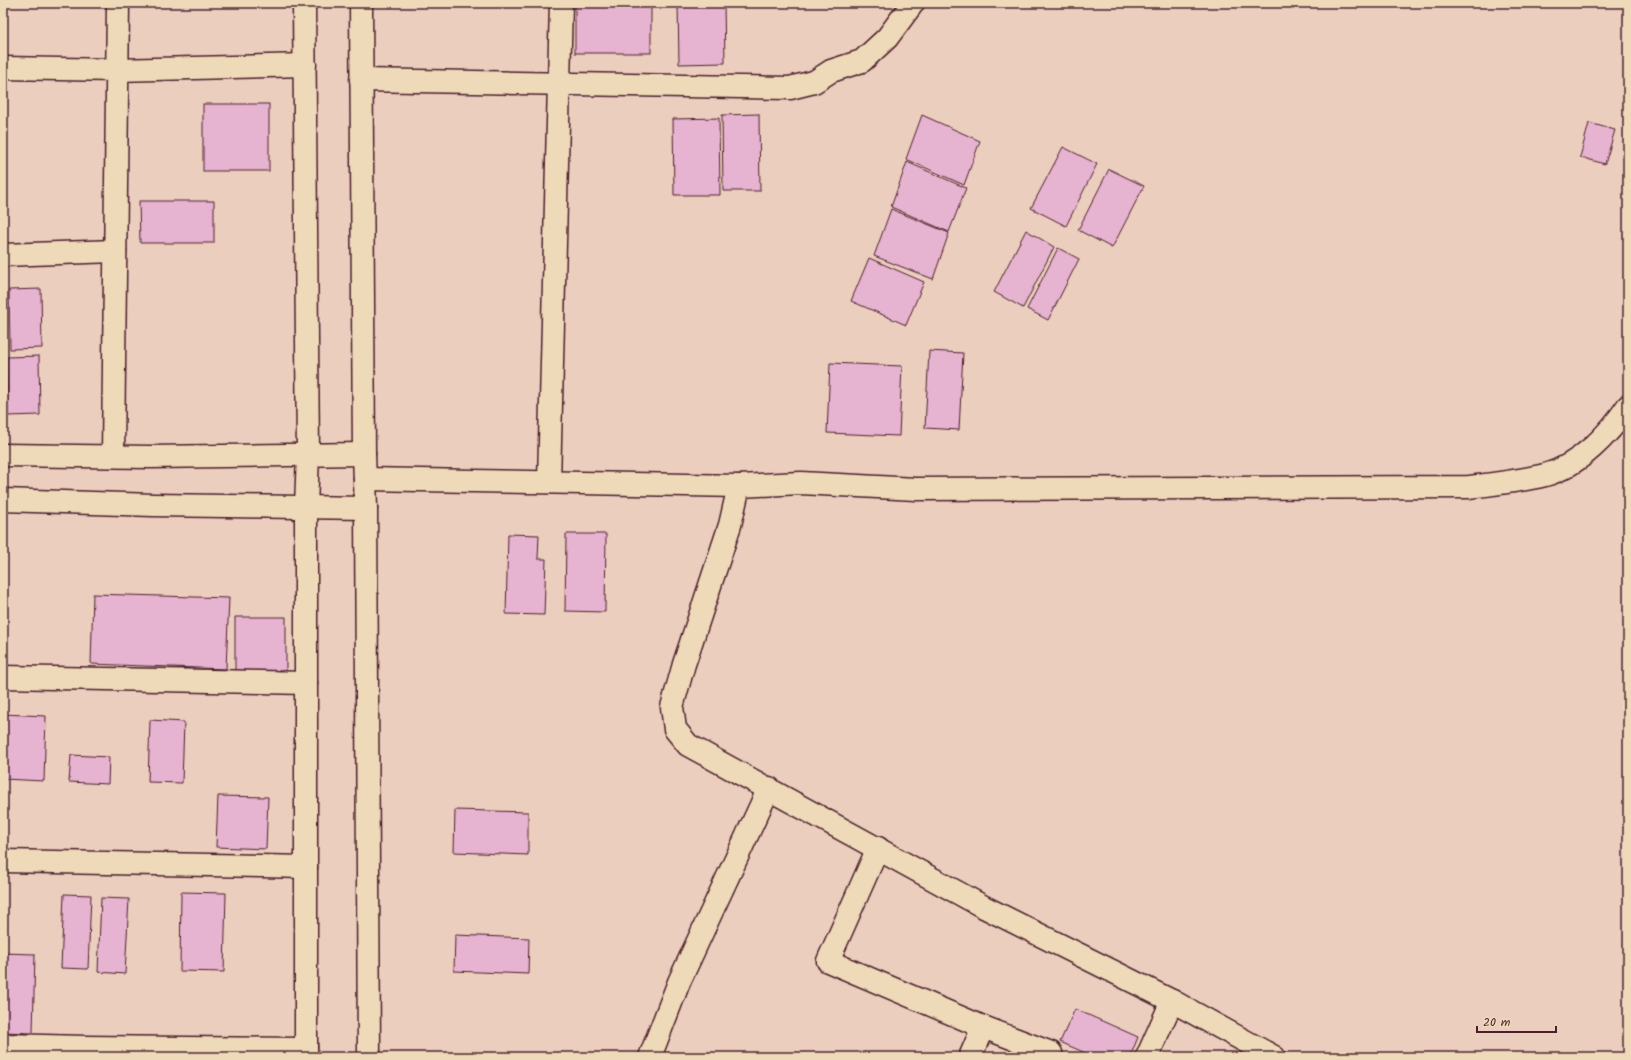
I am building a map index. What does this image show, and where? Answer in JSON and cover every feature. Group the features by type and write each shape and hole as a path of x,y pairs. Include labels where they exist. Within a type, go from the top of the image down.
{"street":[{"path":"113,456 118,3"},
{"path":"3,1044 85,1048 299,1049 306,1052 306,507 308,454 304,3"},
{"path":"361,3 370,1057"},
{"path":"549,482 561,3"},
{"path":"362,80 790,88 814,82 832,71 862,61 887,38 913,3"},
{"path":"3,68 117,70 305,64"},
{"path":"3,255 115,252"},
{"path":"365,479 739,486 801,483 916,489 1469,487 1546,475 1577,460 1617,422 1628,406"},
{"path":"3,455 113,456 364,454"},
{"path":"739,486 730,525 684,664 672,707 675,729 688,745 984,907 1172,1000 1274,1057"},
{"path":"3,500 153,505 366,508"},
{"path":"3,677 306,683"},
{"path":"654,1056 679,982 769,788"},
{"path":"878,848 828,961 983,1027 1051,1053"},
{"path":"3,861 306,867"},
{"path":"1147,1057 1172,1000"},
{"path":"970,1057 983,1027"}],"building":[{"path":"575,3 651,3 651,53 575,53"},
{"path":"678,3 724,3 725,63 679,64"},
{"path":"203,104 269,104 269,171 203,171"},
{"path":"759,114 760,191 723,191 722,115"},
{"path":"922,115 980,141 964,185 906,159"},
{"path":"719,118 720,195 674,195 673,119"},
{"path":"1589,123 1615,130 1605,164 1580,157"},
{"path":"1063,147 1097,164 1066,226 1031,208"},
{"path":"907,162 966,188 949,232 891,207"},
{"path":"1109,169 1144,186 1112,248 1078,230"},
{"path":"139,201 214,201 214,243 140,243"},
{"path":"891,209 949,233 933,279 874,256"},
{"path":"1026,230 1054,247 1023,308 994,292"},
{"path":"1058,248 1079,259 1048,320 1027,309"},
{"path":"869,258 924,282 906,325 851,301"},
{"path":"41,289 42,348 10,349 9,290"},
{"path":"929,351 963,353 959,430 925,428"},
{"path":"39,356 40,415 8,416 7,357"},
{"path":"830,363 902,366 899,436 827,433"},
{"path":"508,534 539,535 538,559 546,559 544,615 506,614"},
{"path":"566,534 606,534 605,612 565,611"},
{"path":"93,594 229,598 226,669 91,664"},
{"path":"235,617 286,617 286,673 235,674"},
{"path":"3,714 46,716 44,781 3,779"},
{"path":"150,720 184,722 182,783 148,782"},
{"path":"71,755 109,757 108,784 69,782"},
{"path":"218,796 268,797 266,849 216,847"},
{"path":"455,810 528,812 528,855 454,852"},
{"path":"181,892 226,893 224,972 180,971"},
{"path":"64,894 91,895 88,969 61,968"},
{"path":"101,898 129,899 125,974 98,972"},
{"path":"455,935 529,938 528,974 454,971"},
{"path":"3,953 35,954 33,1033 3,1032"},
{"path":"1075,1009 1138,1037 1130,1057 1095,1057 1060,1042"}]}
